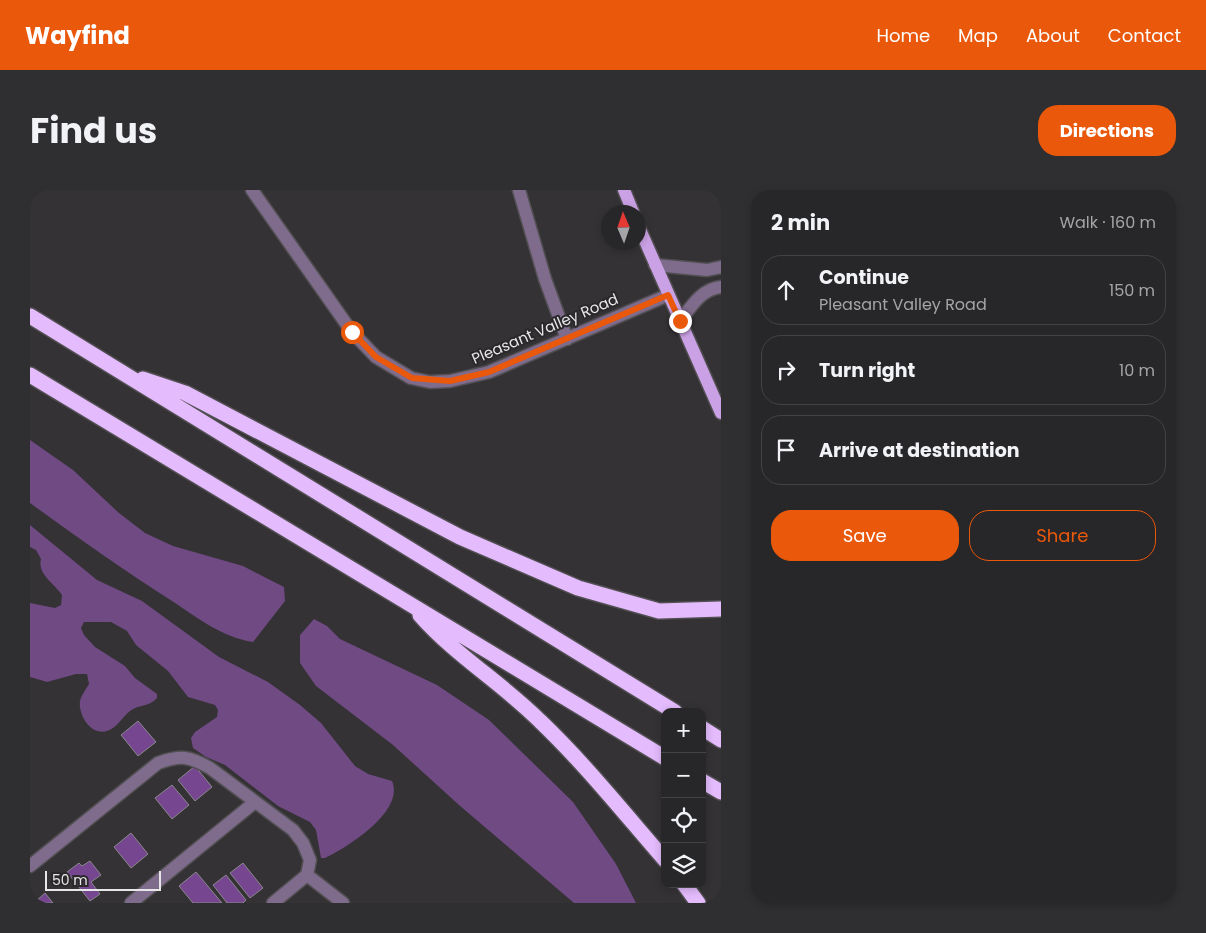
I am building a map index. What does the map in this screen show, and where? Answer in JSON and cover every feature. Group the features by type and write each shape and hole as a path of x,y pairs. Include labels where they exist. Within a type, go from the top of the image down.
{"highway":[{"path":"30,316 668,708"},
{"path":"120,372 185,393 460,537 578,588 660,611 721,609"},
{"path":"30,375 661,756"},
{"path":"411,604 440,638 540,720 661,855"},
{"path":"706,731 721,740"},
{"path":"706,783 721,792"},
{"path":"687,888 698,903"}],"main road":[{"path":"624,190 630,205"},
{"path":"646,244 721,413"}],"street":[{"name":"Pleasant Valley Road","path":"252,190 352,332 376,357 412,378 437,382 468,378 489,372 668,295"},
{"path":"518,190 545,279 567,339"},
{"path":"655,265 707,270 721,267"},
{"path":"680,321 700,296 712,288 721,287"},
{"path":"30,866 158,763 177,756 196,760 293,830 303,844 310,860 307,876 273,903"},
{"path":"131,903 255,802"},
{"path":"307,876 344,903"}],"shaded area":[{"path":"30,440 73,470 119,513 145,533 173,546 243,566 284,587 285,601 253,642 221,632 201,621 30,503"},
{"path":"30,525 97,580 142,601 219,657 268,682 300,705 321,723 355,766 368,774 392,781 394,792 383,816 347,846 325,858 321,858 316,830 310,822 278,806 225,765 206,757 193,748 191,738 195,732 217,717 218,710 215,705 188,697 168,671 136,645 127,631 111,622 84,622 81,628 84,635 95,647 125,666 135,678 157,694 157,698 154,701 130,711 111,730 101,732 87,723 81,712 80,701 89,684 87,674 76,674 47,682 30,677 30,603 55,608 61,605 62,595 41,569 41,559 36,550 30,547"},
{"path":"314,619 327,626 340,639 437,685 489,720 573,802 616,864 636,903 574,903 459,805 393,745 316,686 300,663 300,635"}],"building":[{"path":"138,721 156,742 138,756 121,735"},
{"path":"195,766 212,787 195,801 178,780"},
{"path":"172,785 189,805 172,819 155,798"},
{"path":"131,833 148,854 131,868 114,847"},
{"path":"90,861 101,875 91,882 100,894 90,901 67,872 79,863 82,866"},
{"path":"243,863 263,888 250,898 230,873"},
{"path":"196,872 222,903 193,903 179,886"},
{"path":"226,875 246,900 243,903 227,903 213,885"},
{"path":"45,893 53,903 34,903"}],"route":[{"path":"352,332 376,357 396,370 412,378 430,382 468,378 489,372 668,295 680,321"}]}
